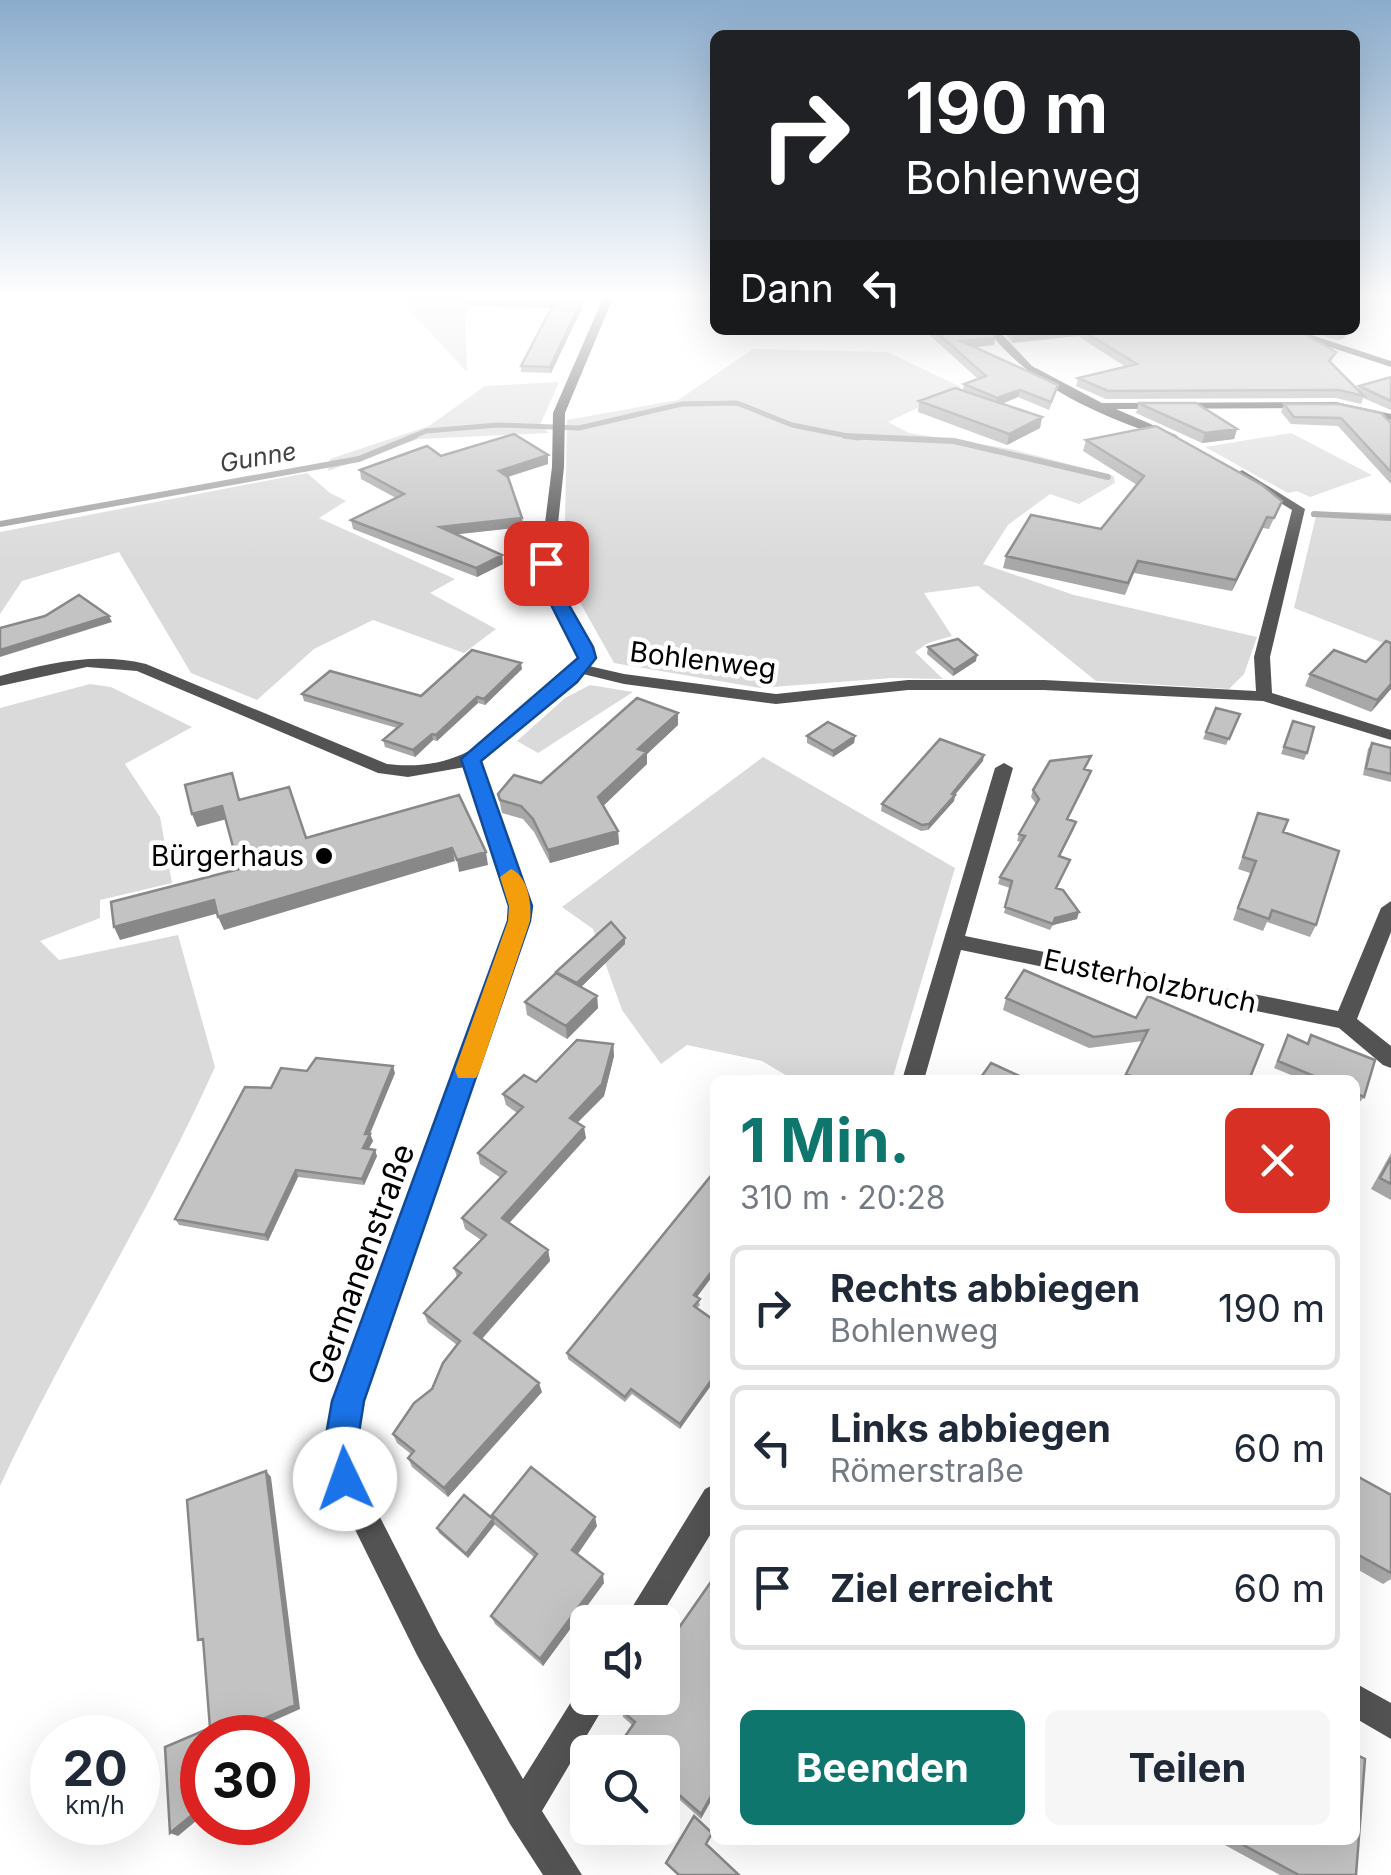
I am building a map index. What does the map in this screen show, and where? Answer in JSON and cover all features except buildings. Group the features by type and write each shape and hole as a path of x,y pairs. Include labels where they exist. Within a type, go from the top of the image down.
{"street":[{"path":"0,681 72,662 116,661 141,667 384,769 420,772 470,759 490,747 580,669 587,658 585,647 552,591 546,570 558,467 557,428 574,386"},
{"path":"1056,386 1179,440"},
{"path":"1103,406 1336,406 1391,417"},
{"path":"1226,465 1299,509 1262,657 1264,696"},
{"name":"Bohlenweg","path":"580,669 624,679 776,698 908,685 1044,686 1264,696 1391,736"},
{"name":"Germanenstraße","path":"470,759 520,906 519,921 348,1401 338,1458 428,1644 522,1812 564,1875"},
{"path":"914,1075 1004,768"},
{"path":"1391,908 1345,1022 1391,1059"},
{"name":"Eusterholzbruch","path":"956,941 1345,1022"},
{"path":"650,1605 710,1507"},
{"path":"1360,1702 1391,1722"},
{"path":"522,1812 582,1715"}],"shaded area":[{"path":"485,386 557,386 540,425 549,433 418,439 328,471 330,459 429,426"},
{"path":"699,386 961,387 888,422 909,433 1011,449 1114,476 1115,483 1079,504 1050,494 1008,525 983,564 1074,595 1257,637 1244,674 1229,689 1096,681 978,586 924,593 952,636 928,643 915,652 943,679 892,678 760,688 614,663 564,574 567,420 678,400"},
{"path":"1291,433 1372,475 1310,497 1297,491 1288,493 1205,447"},
{"path":"307,473 346,501 319,518 455,579 430,593 496,629 464,653 373,620 314,649 257,700 191,673 119,552 22,581 0,614 0,532"},
{"path":"1327,512 1391,513 1391,646 1294,608 1316,516 1328,517"},
{"path":"90,684 111,687 192,727 125,764 160,817 172,883 100,900 100,918 40,941 59,960 178,935 215,1067 164,1173 0,1486 0,708"},
{"path":"590,685 633,692 538,753 517,741 565,698"},
{"path":"763,757 955,868 893,1075 786,1075 762,1061 687,1045 661,1064 622,1010 593,929 562,907"}],"waterway":[{"name":"Gunne","path":"409,438 426,431 498,425 579,428 682,404 737,403 792,425 849,436"},
{"name":"Gunne","path":"0,524 359,459 415,436"},
{"name":"Gunne","path":"849,436 954,441 1108,477"},
{"name":"Gunne","path":"849,436 858,438"},
{"name":"Gunne","path":"1314,514 1391,518"}],"slow traffic":[{"path":"467,1070 519,921 520,906 511,877"}],"place":[{"name":"Bürgerhaus","path":"324,856"}],"route":[{"path":"345,1479 338,1458 348,1401 519,921 520,906 470,759 490,747 570,678 587,658 585,647 552,591 546,563"}]}
